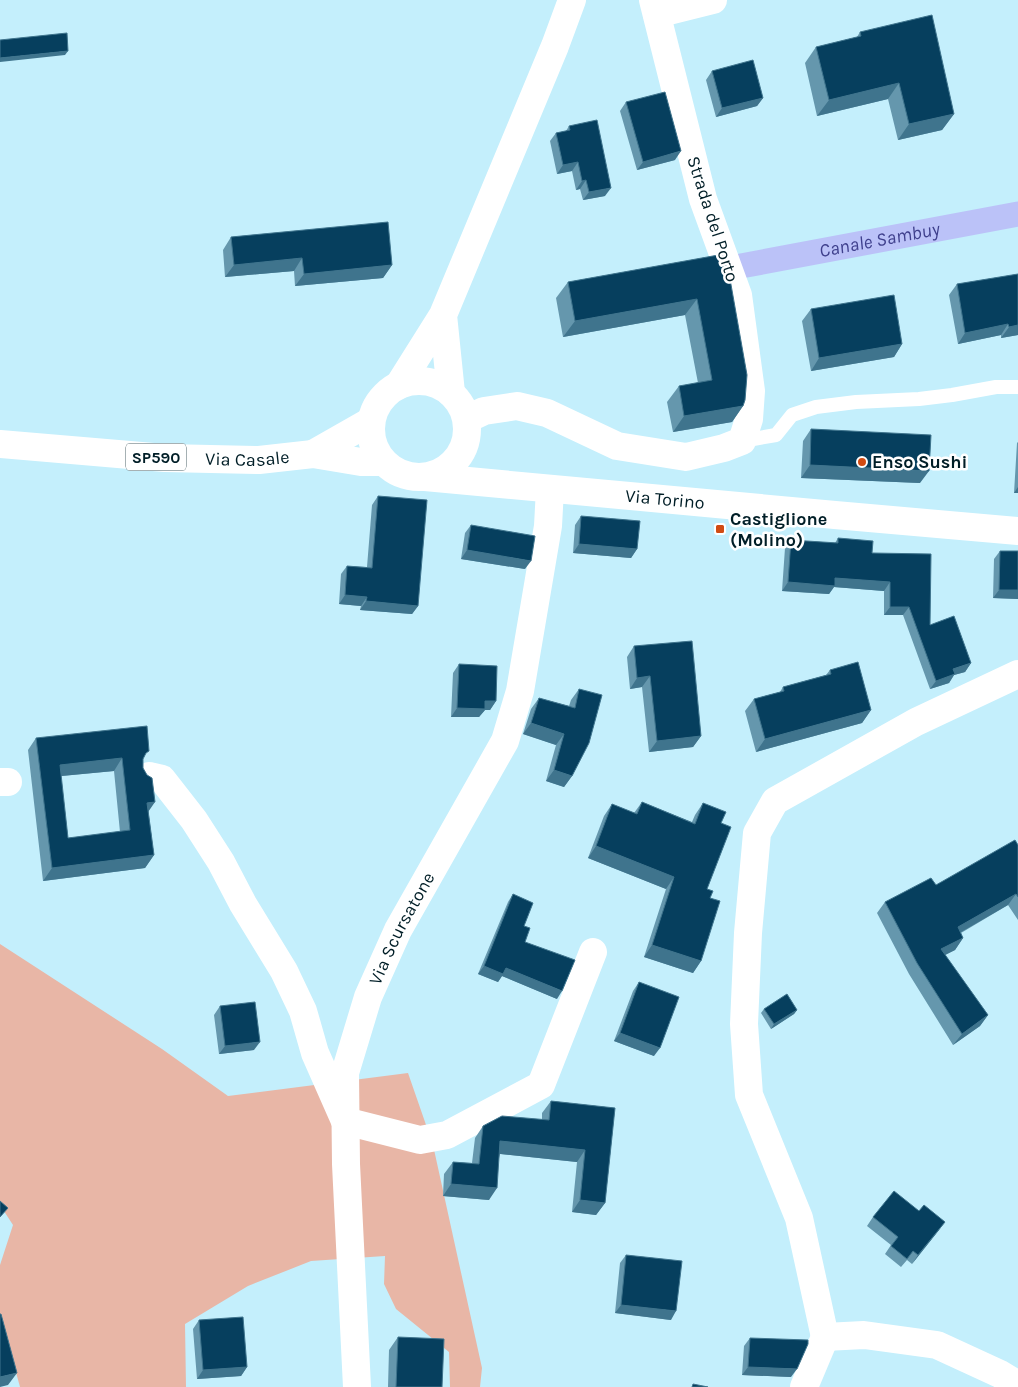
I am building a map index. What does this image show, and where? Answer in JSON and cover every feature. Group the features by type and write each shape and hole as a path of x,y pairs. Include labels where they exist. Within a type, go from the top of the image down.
{"street":[{"path":"399,385 443,315 555,46 572,0"},
{"path":"655,7 713,0"},
{"name":"Strada del Porto","path":"655,7 703,199 738,295 751,391 749,419 742,441"},
{"path":"443,315 451,393"},
{"path":"413,381 440,385 451,393 461,405 467,419 467,435 463,451 453,464 440,473 425,477 410,477 396,472 384,462 375,450 371,436 371,421 376,406 386,394 399,385 413,381"},
{"path":"467,419 484,411 517,406 547,413 617,446 686,457 724,448 742,441"},
{"name":"SP590","path":"313,454 371,421"},
{"name":"Via Casale","path":"0,444 165,458 260,460 313,454"},
{"path":"463,451 522,485"},
{"name":"SP590","path":"313,454 361,462 384,462"},
{"name":"Via Torino","path":"425,477 835,516 1018,531"},
{"name":"Via Scursatone","path":"357,1387 346,1174 345,1073 368,997 398,930 505,742 520,690 548,526 550,489"},
{"path":"804,1387 825,1337 799,1218 749,1095 744,1024 748,933 757,833 775,801 916,722 1018,674"},
{"path":"149,776 162,779 194,820 221,862 243,904 284,971 303,1011 316,1052 345,1121 420,1140 447,1135 541,1085 593,952"},
{"path":"825,1337 864,1335 937,1344 1000,1374 1018,1385"}],"lane":[{"path":"742,441 776,435 792,415 816,407 856,402 919,399 996,387 1018,387"}],"shaded area":[{"path":"0,944 162,1049 228,1096 408,1073 433,1145 482,1368 480,1387 450,1387 449,1352 396,1309 384,1284 385,1256 311,1261 248,1286 185,1324 186,1387 20,1387 0,1314 0,1265 13,1225 0,1205"}],"building":[{"path":"932,15 954,114 909,124 899,83 829,100 816,47 861,36 860,32"},
{"path":"67,33 68,51 0,58 0,40"},
{"path":"753,60 763,98 722,108 712,71"},
{"path":"665,92 681,151 643,162 626,102"},
{"path":"597,120 611,188 589,192 586,180 582,181 578,162 563,165 556,133 570,130 569,126"},
{"path":"388,222 392,265 304,274 302,258 234,265 231,237"},
{"path":"724,254 747,375 745,400 743,406 684,416 679,386 712,380 697,299 575,321 568,282"},
{"path":"1018,274 1018,325 1009,327 1008,324 965,333 957,284"},
{"path":"894,295 902,344 819,358 811,309"},
{"name":"Enso Sushi","path":"811,429 931,435 929,471 810,465"},
{"path":"378,496 427,500 418,606 366,601 367,597 345,595 347,566 372,568"},
{"path":"581,516 640,521 637,549 579,544"},
{"path":"471,525 535,536 531,561 467,550"},
{"path":"838,538 873,541 872,553 931,554 930,625 954,616 971,663 953,669 955,674 936,681 909,607 890,607 890,582 835,578 835,586 788,582 791,540 838,543"},
{"path":"1000,551 1018,551 1018,590 999,590"},
{"path":"692,641 701,736 657,741 650,676 637,678 634,646"},
{"path":"858,662 871,710 765,739 754,699 784,691 783,687 831,674 830,670"},
{"path":"459,664 497,666 496,701 485,701 485,709 457,708"},
{"path":"579,689 602,695 589,743 572,776 554,770 564,734 531,723 539,698 575,708"},
{"path":"147,726 149,751 143,759 143,768 147,775 152,778 155,802 147,803 154,855 52,868 36,738","holes":["122,758 130,830 68,838 60,765"]},
{"path":"642,802 695,824 703,803 726,812 721,823 731,827 707,889 713,891 710,898 720,901 701,961 652,945 674,877 596,846 612,804 637,814"},
{"path":"1015,840 1018,845 1018,897 1016,894 958,927 963,938 941,949 988,1015 962,1034 917,963 885,902 931,878 936,885"},
{"path":"513,894 533,903 524,926 530,928 525,942 575,960 562,991 506,968 503,974 484,966"},
{"path":"639,982 679,997 660,1048 620,1033"},
{"path":"787,994 797,1010 774,1024 764,1009"},
{"path":"255,1002 260,1042 225,1046 220,1006"},
{"path":"551,1101 615,1108 605,1203 580,1200 585,1150 500,1141 497,1188 451,1184 453,1162 479,1164 483,1126 502,1116 549,1120"},
{"path":"894,1191 919,1211 924,1205 945,1222 918,1255 913,1251 907,1259 891,1246 898,1237 873,1217"},
{"path":"0,1201 8,1208 0,1217"},
{"path":"626,1255 682,1261 676,1311 621,1305"},
{"path":"0,1314 17,1373 0,1377"},
{"path":"243,1317 247,1367 203,1370 199,1320"},
{"path":"398,1337 444,1339 442,1387 396,1387"},
{"path":"750,1338 808,1340 808,1344 797,1369 748,1367"},
{"path":"693,1384 708,1387 692,1387"}],"waterway":[{"name":"Canale Sambuy","path":"741,266 1018,214"}],"place":[{"name":"Enso Sushi","path":"862,462"},
{"name":"Castiglione (Molino)","path":"720,529"}]}
